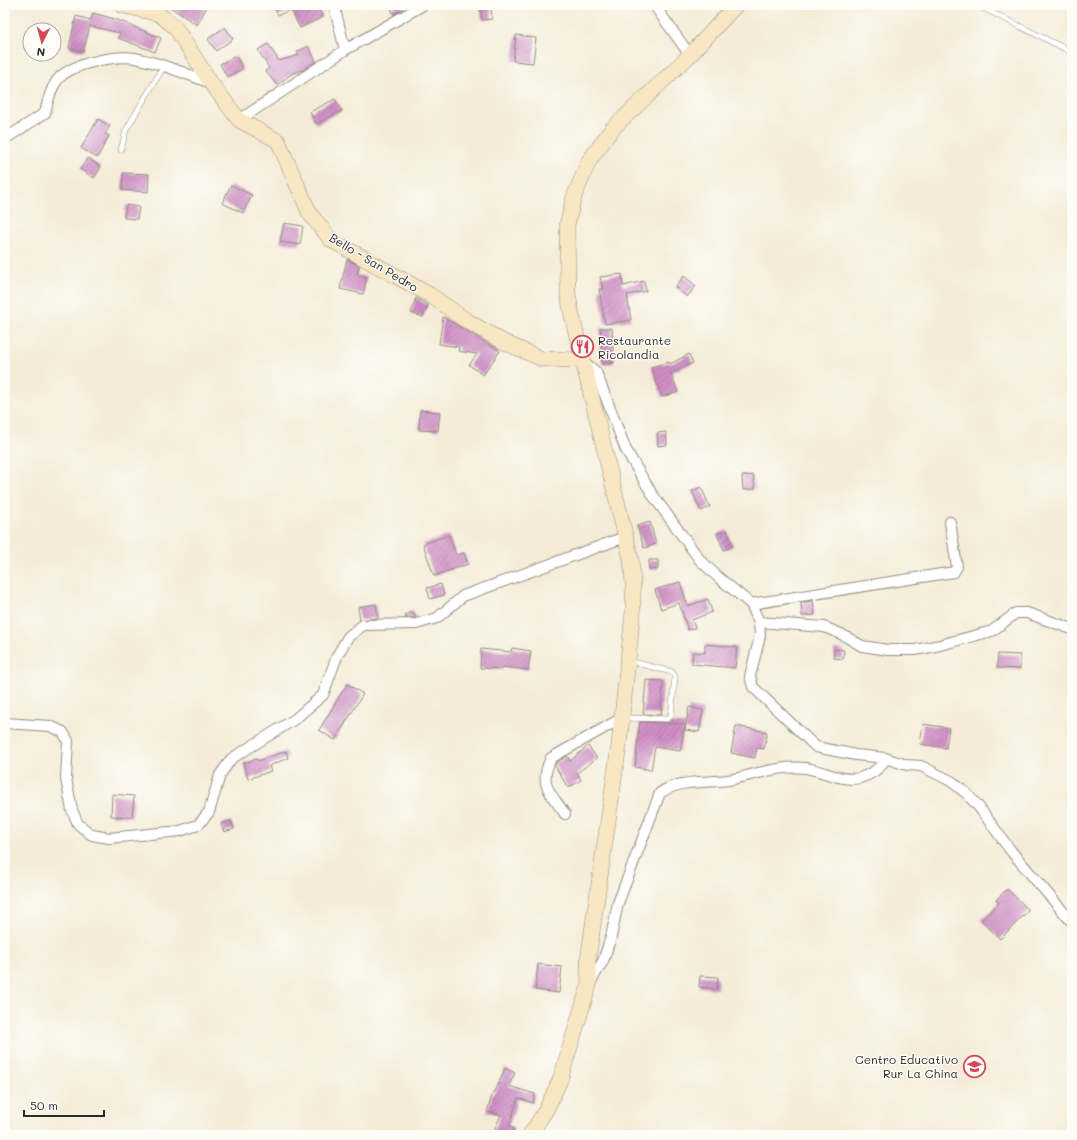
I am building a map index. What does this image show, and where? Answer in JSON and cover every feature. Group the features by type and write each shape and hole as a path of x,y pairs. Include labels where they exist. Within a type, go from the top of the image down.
{"main road":[{"name":"Bello - San Pedro","path":"121,5 159,14 175,27 211,83 239,120 278,141 310,214 331,240 430,295 467,321 504,342 542,359 582,360"},
{"path":"530,1135 546,1110 560,1080 589,985 588,960 622,718 634,612 631,559 574,329 568,287 567,225 574,197 589,161 612,129 690,55 736,5"}],"street":[{"path":"334,5 344,50"},
{"path":"239,120 344,50 423,5"},
{"path":"654,5 690,55"},
{"path":"5,139 45,113 51,90 59,78 77,67 90,62 134,58 164,66 211,83"},
{"path":"582,360 596,372 626,450 652,494 700,560 719,578 751,604 759,622 760,636 750,676 753,687 816,747 856,755 885,758 907,765 921,766 933,771 966,793 978,806 1010,851 1072,922"},
{"path":"751,604 954,572 957,567 950,522"},
{"path":"5,723 50,726 63,732 68,741 66,779 72,810 78,824 92,835 109,838 180,831 198,825 209,812 220,775 231,759 295,720 323,695 337,656 348,637 363,625 416,624 437,618 463,596 625,537"},
{"path":"759,622 824,627 841,634 862,646 888,650 915,650 992,631 1016,613 1027,613 1072,629"},
{"path":"565,814 545,785 546,768 551,758 622,718"},
{"path":"589,985 603,961 611,937 618,903 660,793 667,788 684,783 728,780 787,767 826,772 845,779 860,778 871,773 883,763 885,758"}],"lane":[{"path":"977,5 1072,52"},
{"path":"121,150 126,130 164,66"},
{"path":"622,718 667,719 671,716 675,677 672,672 628,661"}],"building":[{"path":"167,5 208,5 197,25"},
{"path":"273,5 316,5 323,17 300,28 291,10 278,15"},
{"path":"401,5 403,9 394,14 391,9"},
{"path":"491,5 492,19 482,20 480,6"},
{"path":"93,13 118,20 161,38 155,52 118,38 120,33 90,26 83,52 69,48 76,16 91,20"},
{"path":"225,27 233,39 216,51 208,39"},
{"path":"516,35 536,38 533,63 513,61"},
{"path":"268,44 279,61 299,55 297,52 308,46 316,61 303,70 293,73 277,85 265,71 269,68 258,50"},
{"path":"236,56 243,69 227,77 220,64"},
{"path":"335,99 342,111 316,124 310,112"},
{"path":"98,119 110,126 105,134 109,136 97,158 81,148"},
{"path":"88,158 101,167 94,178 80,169"},
{"path":"123,173 149,174 148,192 122,190"},
{"path":"231,185 252,195 243,213 222,203"},
{"path":"126,205 139,207 137,219 124,218"},
{"path":"284,223 303,226 300,245 280,242"},
{"path":"347,259 359,266 357,275 367,277 363,294 340,289"},
{"path":"622,274 623,286 644,281 646,291 627,295 631,320 605,324 599,289 603,289 600,277"},
{"path":"684,276 696,286 687,297 675,287"},
{"path":"416,298 428,305 423,317 411,313"},
{"path":"443,317 500,351 483,375 469,365 477,354 458,351 459,347 439,344"},
{"path":"600,328 612,328 614,363 602,364"},
{"path":"689,354 693,363 671,373 678,392 662,397 651,367 669,362 670,364"},
{"path":"420,410 440,412 438,431 419,430"},
{"path":"666,432 667,445 658,446 657,433"},
{"path":"753,475 755,489 743,490 742,476"},
{"path":"701,487 710,507 701,511 692,491"},
{"path":"650,522 656,544 644,548 637,526"},
{"path":"727,530 733,546 724,550 717,534"},
{"path":"449,535 456,555 464,553 468,564 434,576 423,544"},
{"path":"649,560 658,560 658,569 649,570"},
{"path":"680,582 688,606 708,599 712,612 692,620 695,628 688,630 679,603 661,609 655,590"},
{"path":"441,584 444,595 430,599 427,588"},
{"path":"813,601 815,615 802,616 801,603"},
{"path":"376,604 378,618 360,620 358,607"},
{"path":"412,611 416,617 406,618 405,615"},
{"path":"705,644 737,647 735,668 692,664 693,652 705,653"},
{"path":"512,648 531,651 528,670 503,667 502,669 480,668 481,649 511,652"},
{"path":"834,649 844,650 843,659 834,658"},
{"path":"998,654 1020,655 1020,669 997,668"},
{"path":"646,680 663,681 661,715 643,714"},
{"path":"347,684 363,694 335,740 319,730"},
{"path":"689,707 703,710 699,732 685,730"},
{"path":"640,722 685,724 680,751 655,747 651,770 635,767"},
{"path":"923,724 949,728 946,748 920,744"},
{"path":"736,726 767,732 764,749 757,748 755,758 731,753"},
{"path":"588,746 597,758 577,773 581,780 568,788 555,766 556,763 567,756 570,761"},
{"path":"286,751 288,758 269,766 271,771 248,779 243,763 257,759 258,761"},
{"path":"112,794 134,796 132,817 111,816"},
{"path":"231,821 234,829 224,832 221,824"},
{"path":"1007,889 1029,910 1000,939 981,920 999,903 996,900"},
{"path":"538,964 562,967 559,993 535,990"},
{"path":"700,976 718,977 717,989 699,987"},
{"path":"505,1068 515,1073 509,1086 535,1094 533,1103 518,1098 509,1126 514,1128 511,1135 492,1135 501,1115 487,1112 493,1092 495,1092"}],"place":[{"name":"Restaurante Ricolandia","path":"583,347"},
{"name":"Centro Educativo Rur La China","path":"974,1066"}]}
